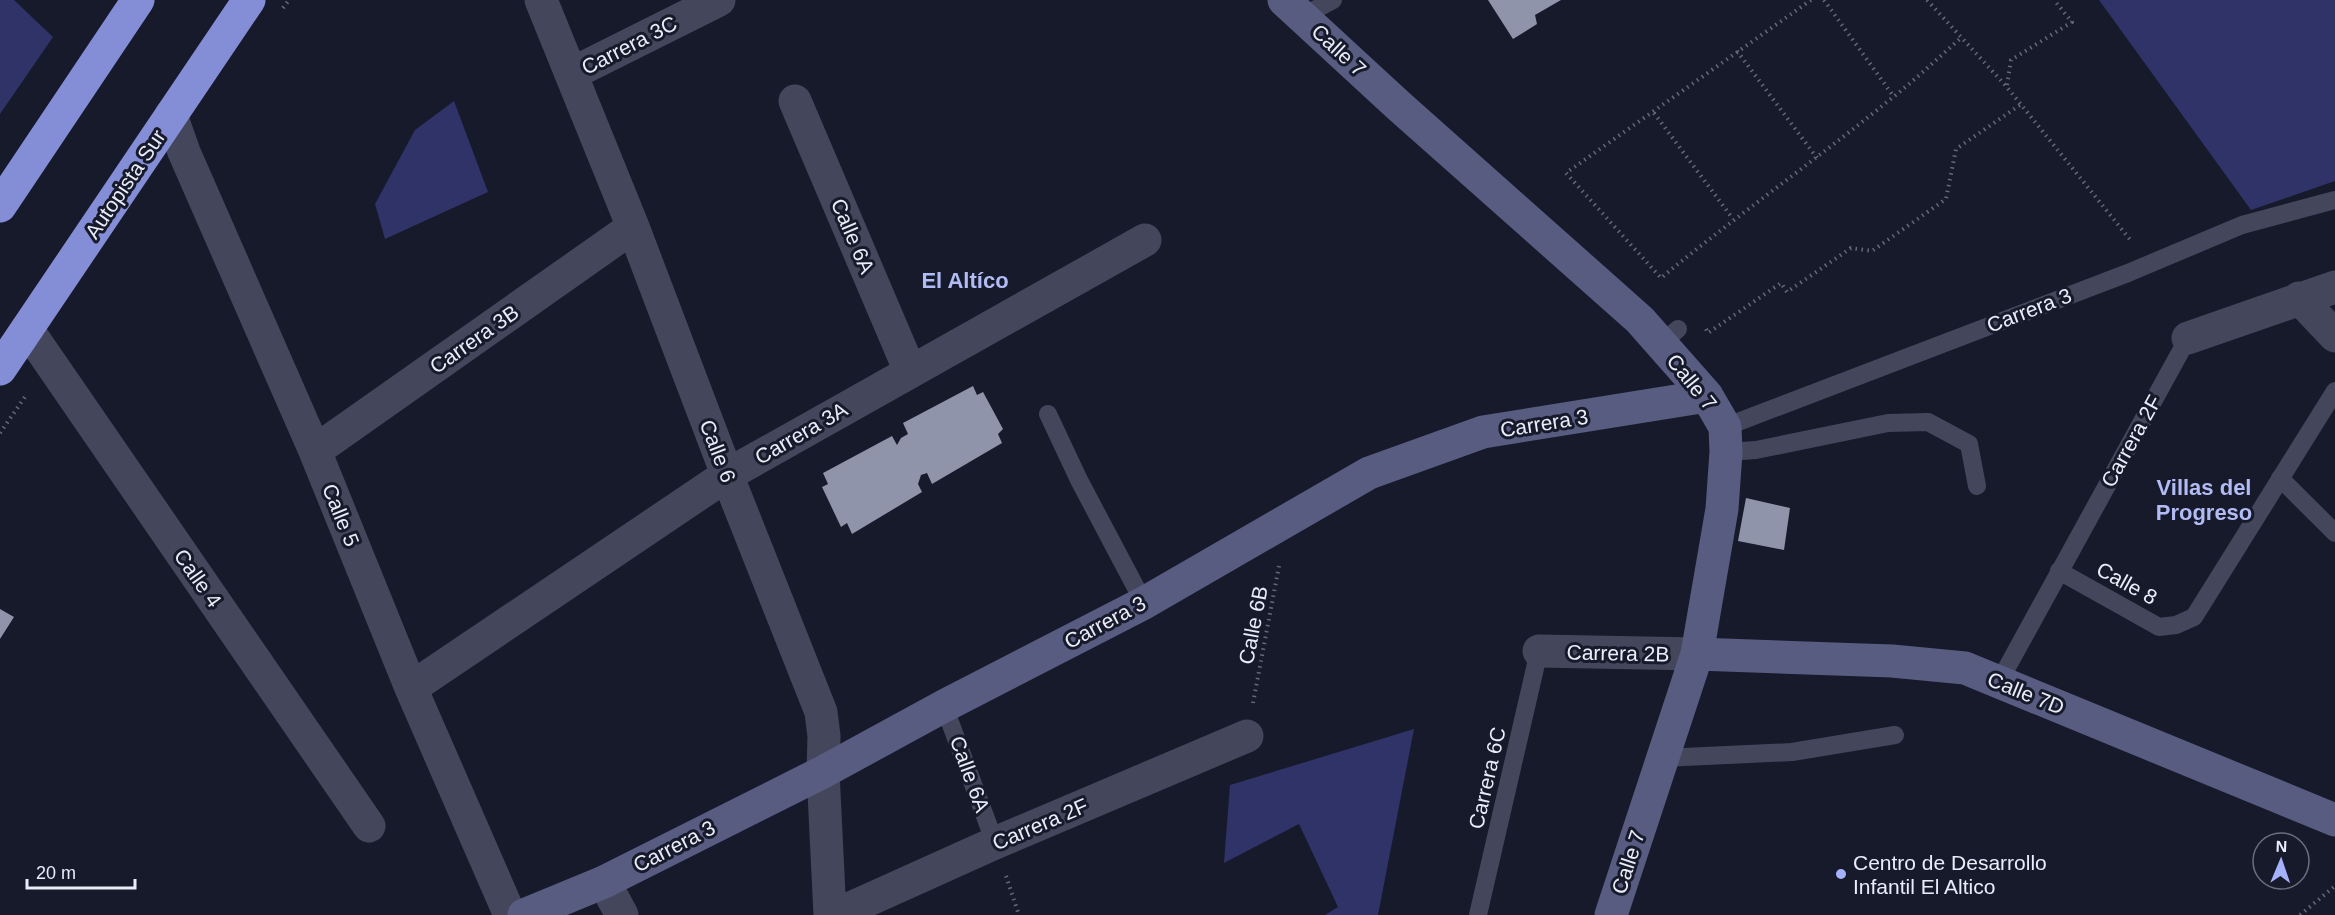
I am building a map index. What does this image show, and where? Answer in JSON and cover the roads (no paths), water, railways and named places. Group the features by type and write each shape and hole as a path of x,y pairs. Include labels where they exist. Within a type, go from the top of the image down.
{"highway":[{"path":"0,206 138,0"},
{"name":"Autopista Sur","path":"0,369 249,0"}],"street":[{"name":"Calle 6","path":"541,0 633,227 727,475 819,680 824,736 823,772 830,915"},
{"name":"Carrera 3C","path":"571,74 719,0"},
{"name":"Calle 7","path":"1293,8 1399,106 1640,320 1669,337 1707,396 1726,439 1722,509 1697,654 1611,915"},
{"name":"Calle 6A","path":"795,101 910,371"},
{"name":"Calle 5","path":"171,115 184,152 315,451 411,688 510,915"},
{"name":"Carrera 3B","path":"315,451 633,227"},
{"name":"Carrera 3A","path":"411,688 727,475 1146,240"},
{"name":"Carrera 2F","path":"2188,338 2335,287"},
{"path":"2299,298 2335,336"},
{"name":"Calle 4","path":"27,329 369,826"},
{"name":"Carrera 3","path":"524,915 604,882 823,772 1144,603 1369,473 1483,432 1707,396"},
{"name":"Carrera 2B","path":"1539,651 1697,654"},
{"name":"Calle 7D","path":"1697,654 1892,661 1965,668 2335,820"},
{"name":"Carrera 2F","path":"835,915 995,843 1247,736"},
{"path":"604,882 622,915"}],"lane":[{"path":"1293,8 1333,0"},
{"name":"Carrera 3","path":"1726,439 2242,225 2335,200"},
{"name":"Carrera 2F","path":"1999,682 2188,338"},
{"path":"2335,391 2280,478 2335,533"},
{"path":"1048,414 1078,480 1144,603"},
{"path":"1726,439 1756,450 1888,423 1928,422 1969,444 1977,486"},
{"name":"Calle 8","path":"2059,571 2159,627 2176,625 2194,617 2280,478"},
{"name":"Carrera 6C","path":"1478,915 1539,651"},
{"name":"Calle 6A","path":"945,706 995,843"},
{"path":"1662,758 1792,752 1895,735"}],"place":[{"name":"Centro de Desarrollo Infantil El Altico","path":"1841,874"}],"district":[{"name":"El Altíco","path":"965,280"},
{"name":"Villas del Progreso","path":"2204,500"}]}
